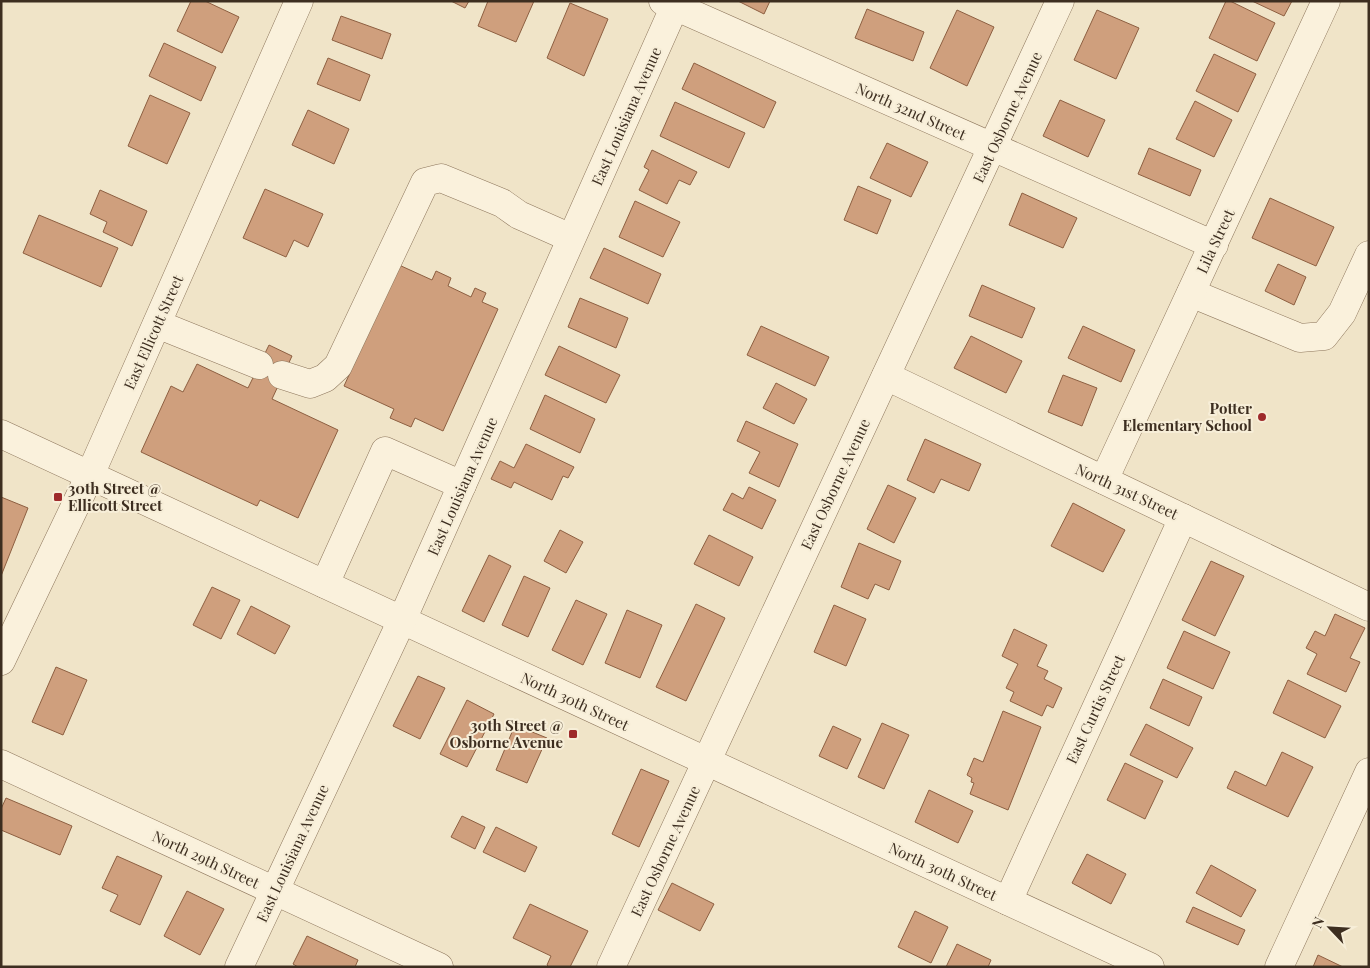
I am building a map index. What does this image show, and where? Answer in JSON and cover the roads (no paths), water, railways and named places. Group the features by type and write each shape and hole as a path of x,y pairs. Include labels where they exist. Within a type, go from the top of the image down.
{"street":[{"name":"East Ellicott Street","path":"1,661 90,475 300,1"},
{"name":"East Osborne Avenue","path":"611,967 1060,1"},
{"name":"Lila Street","path":"1104,480 1326,1"},
{"name":"North 32nd Street","path":"671,3 1214,245"},
{"name":"East Louisiana Avenue","path":"239,967 402,620 571,238 671,3"},
{"path":"157,324 310,384 325,378 338,366 426,182 441,178 502,202 519,215 571,238"},
{"path":"1191,293 1300,338 1324,336 1342,313 1369,255"},
{"name":"North 31st Street","path":"886,376 1369,606"},
{"name":"North 30th Street","path":"1,434 1150,967"},
{"path":"325,584 385,451 462,485"},
{"name":"East Curtis Street","path":"1008,901 1183,518"},
{"name":"North 29th Street","path":"1,764 439,967"},
{"path":"1279,967 1369,772"}],"place":[{"name":"Potter Elementary School","path":"1262,417"},
{"name":"30th Street @ Ellicott Street","path":"58,497"},
{"name":"30th Street @ Osborne Avenue","path":"573,734"}]}
